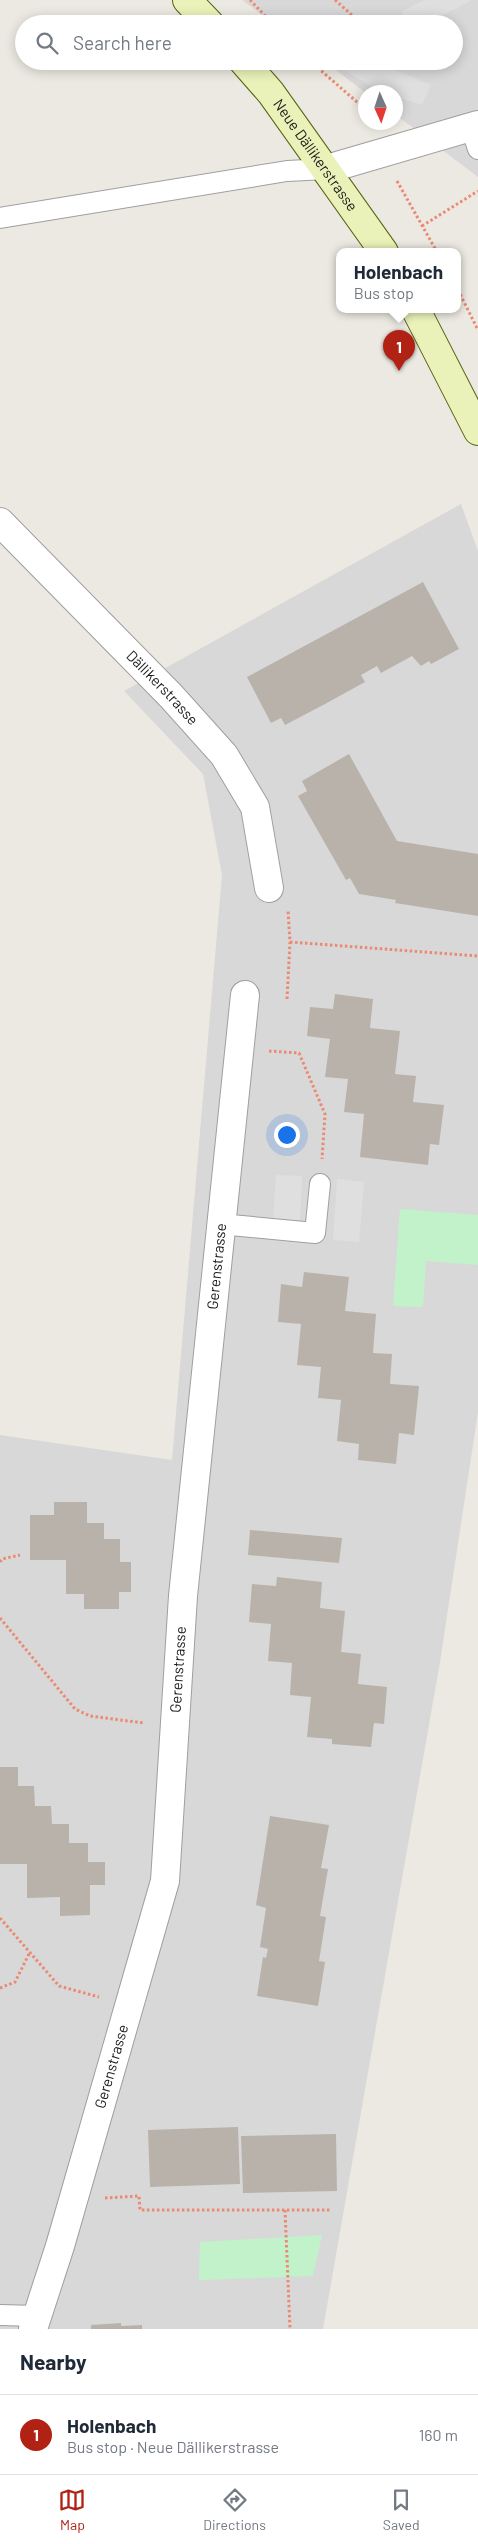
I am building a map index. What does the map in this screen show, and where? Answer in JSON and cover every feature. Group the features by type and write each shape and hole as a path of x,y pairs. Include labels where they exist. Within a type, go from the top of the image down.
{"street":[{"path":"187,0 201,15"},
{"name":"Neue Dällikerstrasse","path":"251,70 271,93 327,169 381,248"},
{"path":"327,169 382,154 476,134"},
{"path":"418,313 478,430"},
{"name":"Dällikerstrasse","path":"0,522 171,696 224,755 255,807 269,888"},
{"name":"Gerenstrasse","path":"35,2322 63,2237 164,1881 183,1596 245,995"}],"lane":[{"path":"0,218 287,171 327,169"},
{"path":"220,1224 315,1233 320,1184"},
{"path":"0,2315 35,2322"}],"path":[{"path":"250,0 264,15"},
{"path":"335,0 352,15"},
{"path":"320,70 358,102"},
{"path":"382,154 435,248"},
{"path":"422,226 478,191"},
{"path":"461,296 478,330"},
{"path":"269,888 287,888 290,942 287,999"},
{"path":"290,942 478,956"},
{"path":"268,1051 299,1053 325,1114 320,1184"},
{"path":"0,1562 20,1555"},
{"path":"0,1618 75,1709 90,1716 147,1723"},
{"path":"0,1918 59,1986 107,1999"},
{"path":"0,1988 15,1982 30,1952"},
{"path":"103,2198 139,2196 140,2210 331,2210"},
{"path":"285,2210 290,2329"}],"shaded area":[{"path":"242,0 478,0 478,177 403,120 403,85 358,85 358,87 336,70 463,70 463,15 262,15"},
{"path":"424,0 472,0 443,15 402,15 401,12"},
{"path":"343,70 395,70 431,85 422,105 403,99 403,85 369,85"},
{"path":"461,504 478,551 478,1412 440,1662 323,2329 0,2329 0,1435 172,1460 222,875 203,774 124,691"},
{"path":"276,1175 302,1176 300,1222 273,1220"},
{"path":"337,1179 364,1182 359,1242 333,1240"}],"green space":[{"path":"400,1209 478,1215 478,1265 426,1261 423,1307 393,1306"},
{"path":"322,2235 313,2276 199,2280 200,2242"}],"building":[{"path":"423,582 459,649 431,664 429,661 421,666 412,656 381,673 377,666 361,675 365,682 325,704 285,725 281,718 271,723 247,677"},
{"path":"349,754 397,841 478,854 478,916 395,903 396,900 359,894 350,878 346,880 298,796 307,791 302,781"},
{"path":"335,994 373,999 370,1028 400,1031 395,1074 416,1076 413,1102 444,1105 439,1145 430,1144 428,1165 360,1157 364,1114 344,1112 348,1079 325,1077 330,1039 307,1036 310,1007 333,1009"},
{"path":"304,1272 349,1277 345,1311 376,1314 373,1353 392,1354 390,1384 419,1386 414,1435 399,1433 396,1464 358,1460 359,1444 337,1441 341,1400 318,1398 321,1367 297,1365 301,1324 278,1322 281,1284 302,1287"},
{"path":"54,1502 87,1502 87,1523 104,1523 104,1539 120,1539 120,1562 131,1562 131,1592 119,1592 119,1609 84,1609 84,1594 66,1594 66,1560 30,1560 30,1515 54,1515"},
{"path":"250,1530 342,1538 339,1563 248,1555"},
{"path":"277,1577 322,1582 320,1608 345,1611 341,1652 361,1654 358,1684 387,1687 384,1724 374,1723 371,1747 332,1744 332,1739 307,1737 311,1697 290,1695 292,1663 268,1661 271,1624 249,1622 252,1584 276,1586"},
{"path":"0,1767 18,1767 18,1786 34,1786 35,1806 51,1806 52,1824 69,1824 69,1843 88,1843 88,1862 105,1862 105,1885 90,1885 90,1915 60,1916 60,1897 27,1898 27,1864 0,1864"},
{"path":"270,1816 329,1825 321,1868 328,1869 320,1916 326,1917 319,1961 325,1962 318,2006 257,1996 263,1957 266,1958 268,1949 260,1947 266,1908 256,1905"},
{"path":"238,2127 240,2184 150,2187 148,2130"},
{"path":"336,2134 337,2191 243,2193 241,2136"},
{"path":"121,2323 121,2326 142,2325 142,2329 91,2329 91,2325"}],"place":[{"name":"Holenbach","path":"399,371"}]}
